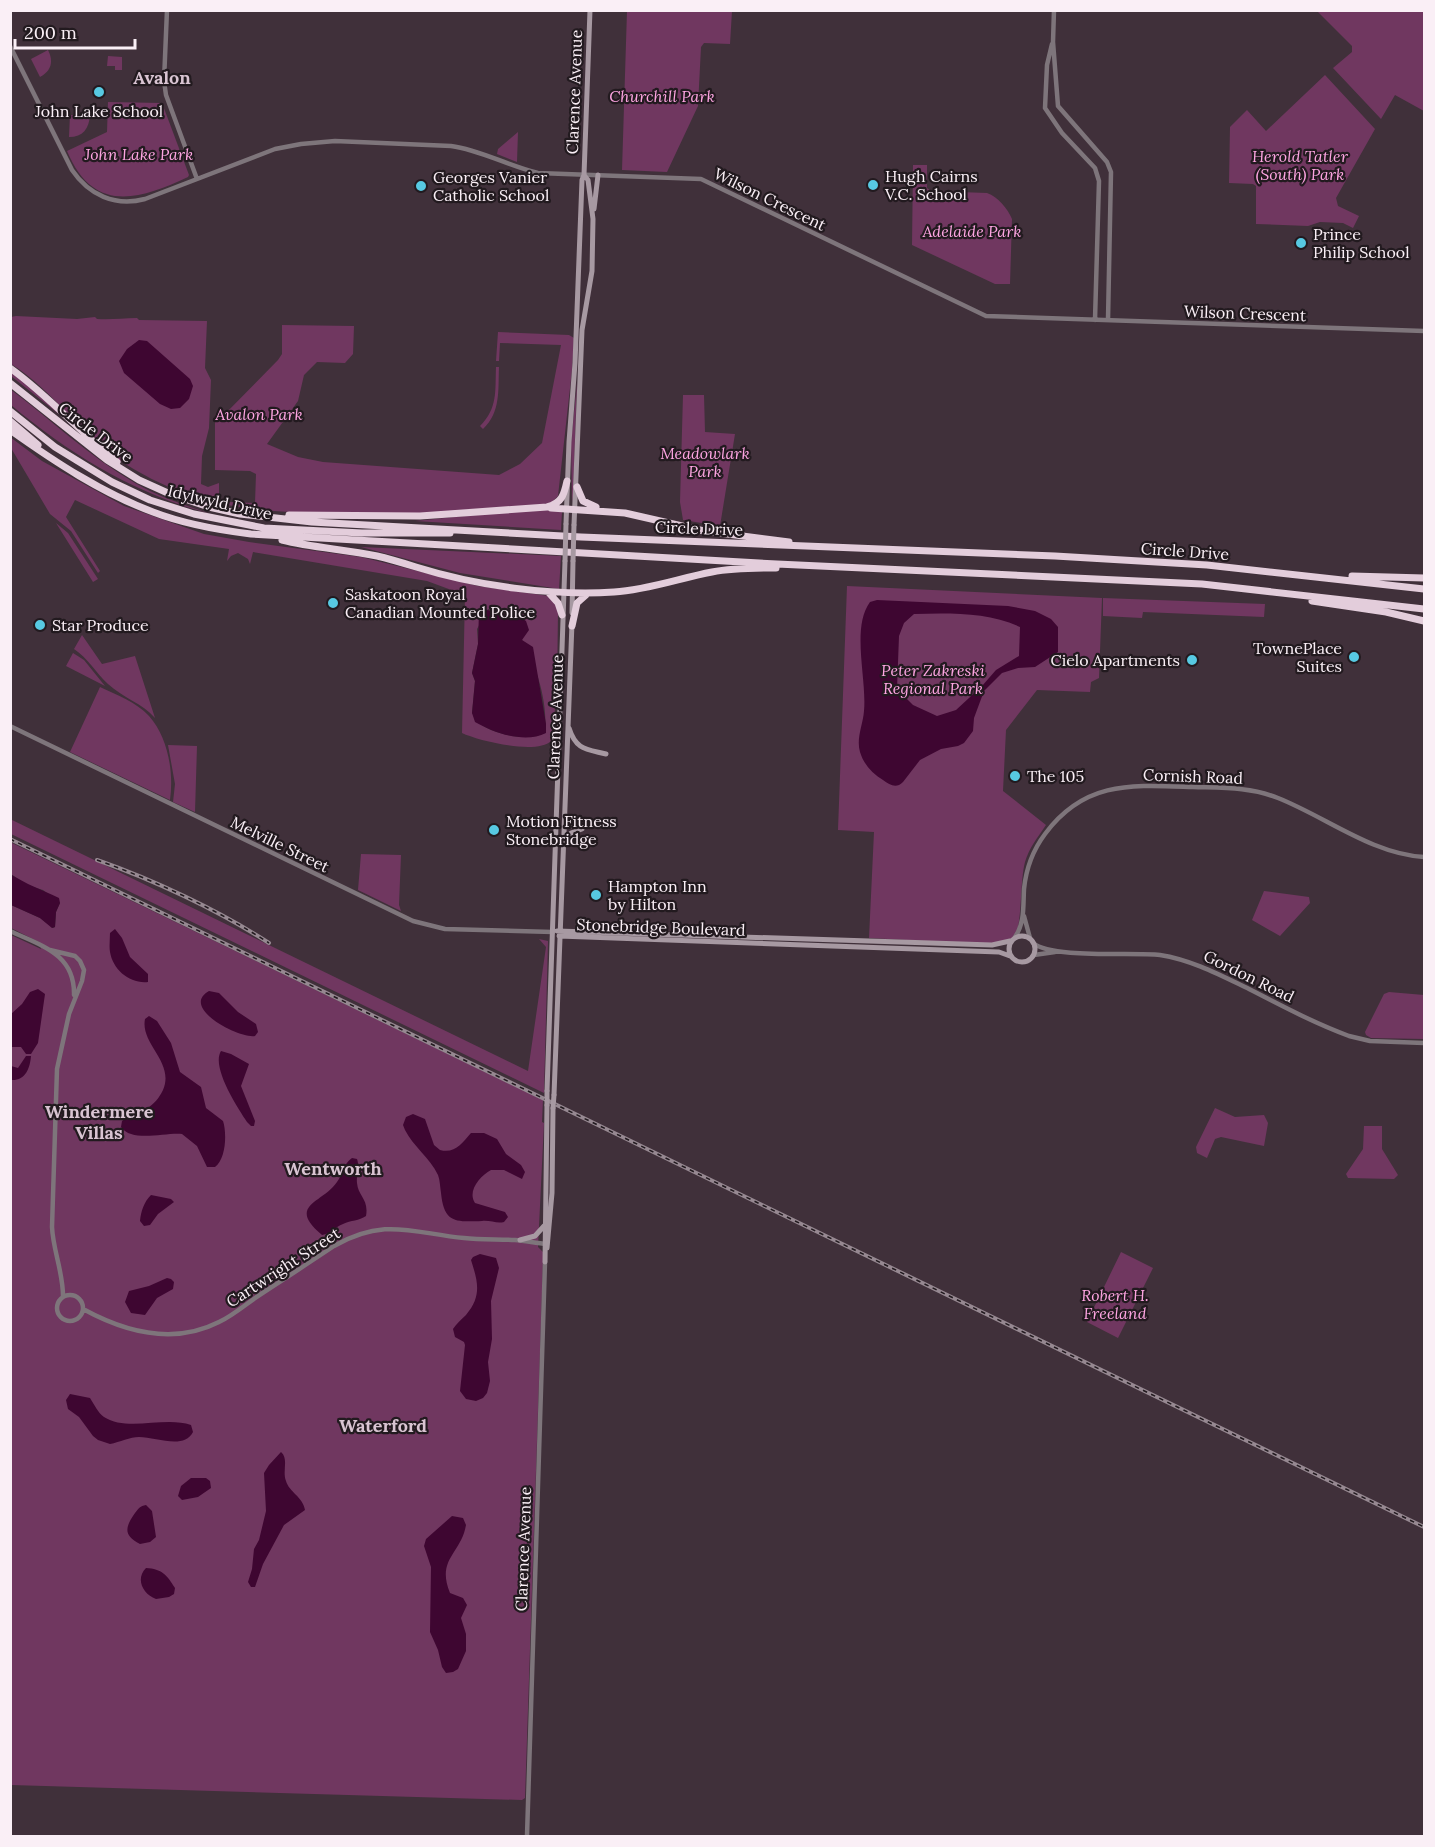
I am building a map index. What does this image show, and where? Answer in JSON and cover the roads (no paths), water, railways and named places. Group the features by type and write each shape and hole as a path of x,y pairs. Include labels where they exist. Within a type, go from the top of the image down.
{"highway":[{"path":"10,368 29,381 90,441 125,471"},
{"name":"Circle Drive","path":"10,383 107,460 139,480 170,494 209,507 257,516 312,522 486,531 1095,558 1207,565 1425,589"},
{"name":"Idylwyld Drive","path":"10,411 56,447 112,482 150,500 194,514 273,529 362,533 486,531"},
{"path":"10,422 58,462"},
{"name":"Circle Drive","path":"10,430 87,481 154,513 217,529 271,536 1190,584 1425,609"},
{"path":"257,516 420,516 547,507 564,497 567,481"},
{"path":"577,487 583,501 610,512"},
{"path":"530,508 575,508 625,513 704,531 764,537 806,546"},
{"path":"271,536 296,544 374,555 466,579 572,594 633,590 713,572 743,568 860,567"},
{"path":"1246,569 1375,578 1425,578"},
{"path":"1247,589 1386,612 1425,621"},
{"path":"549,592 558,603 562,615"},
{"path":"572,626 577,603 584,596 593,593"}],"main road":[{"name":"Clarence Avenue","path":"545,1262 552,1193 548,1091 559,779 562,615 590,10"},
{"name":"Clarence Avenue","path":"546,1241 544,1225 550,1106 554,1095 582,330 592,271 593,219 588,182 584,175"},
{"path":"593,219 598,175"},
{"path":"567,723 576,743 581,747 606,754"},
{"path":"563,848 567,837 574,830 582,829 569,823 564,810"},
{"name":"Stonebridge Boulevard","path":"553,932 999,952 1010,956"},
{"name":"Stonebridge Boulevard","path":"560,933 992,945 1013,939"},
{"path":"1023,936 1031,940 1034,955 1024,962 1016,962 1008,950 1013,939 1023,936"},
{"path":"517,1240 535,1236 544,1225"}],"street":[{"path":"167,10 164,81 166,95 197,179"},
{"path":"1054,10 1053,42 1058,106 1107,162 1112,172 1108,320"},
{"path":"1053,42 1047,65 1045,108 1062,133 1095,168 1099,181 1095,320"},
{"name":"Wilson Crescent","path":"10,46 78,180 91,191 111,200 133,202 145,199 278,148 335,141 451,146 538,173 701,179 986,316 1425,332"},
{"name":"Melville Street","path":"10,726 412,921 445,929 553,932"},
{"name":"Cornish Road","path":"1013,939 1020,928 1029,866 1040,842 1053,824 1083,799 1101,791 1126,786 1254,790 1283,800 1394,852 1425,857"},
{"name":"Cornish Road","path":"1023,911 1031,940"},
{"path":"10,931 50,950 75,956 83,966 82,981 74,997 59,1054 56,1081 52,1227 53,1242 63,1283 63,1296 57,1305 59,1316 69,1321 80,1317 83,1309 80,1299 72,1294 63,1283"},
{"name":"Gordon Road","path":"1031,940 1042,948 1058,951 1158,955 1175,958 1214,971 1305,1017 1349,1036 1370,1041 1425,1043"},
{"path":"50,950 69,968 74,980 74,997"},
{"name":"Gordon Road","path":"1034,955 1058,951"},
{"name":"Cartwright Street","path":"83,1309 100,1318 153,1334 180,1334 216,1324 334,1246 371,1231 405,1228 466,1239 546,1241"},
{"name":"Clarence Avenue","path":"527,1836 545,1262"},
{"path":"63,1296 72,1294"},
{"name":"Cartwright Street","path":"80,1317 100,1318"}],"railway":[{"path":"10,839 1424,1527"},
{"path":"97,860 185,897 229,919 269,943"}],"place":[{"name":"John Lake School","path":"99,92"},
{"name":"Hugh Cairns V.C. School","path":"873,185"},
{"name":"Georges Vanier Catholic School","path":"421,186"},
{"name":"Prince Philip School","path":"1301,243"},
{"name":"Saskatoon Royal Canadian Mounted Police","path":"333,603"},
{"name":"Star Produce","path":"40,625"},
{"name":"TownePlace Suites","path":"1354,657"},
{"name":"Cielo Apartments","path":"1192,660"},
{"name":"The 105","path":"1015,776"},
{"name":"Motion Fitness Stonebridge","path":"494,830"},
{"name":"Hampton Inn by Hilton","path":"596,895"}],"district":[{"name":"Avalon","path":"162,78"},
{"name":"Windermere Villas","path":"99,1122"},
{"name":"Wentworth","path":"333,1169"},
{"name":"Waterford","path":"383,1426"}],"park label":[{"name":"Churchill Park","path":"662,96"},
{"name":"John Lake Park","path":"139,154"},
{"name":"Herold Tatler (South) Park","path":"1300,165"},
{"name":"Adelaide Park","path":"972,231"},
{"name":"Avalon Park","path":"259,414"},
{"name":"Meadowlark Park","path":"705,462"},
{"name":"Peter Zakreski Regional Park","path":"933,679"},
{"name":"Robert H. Freeland","path":"1115,1304"}]}
